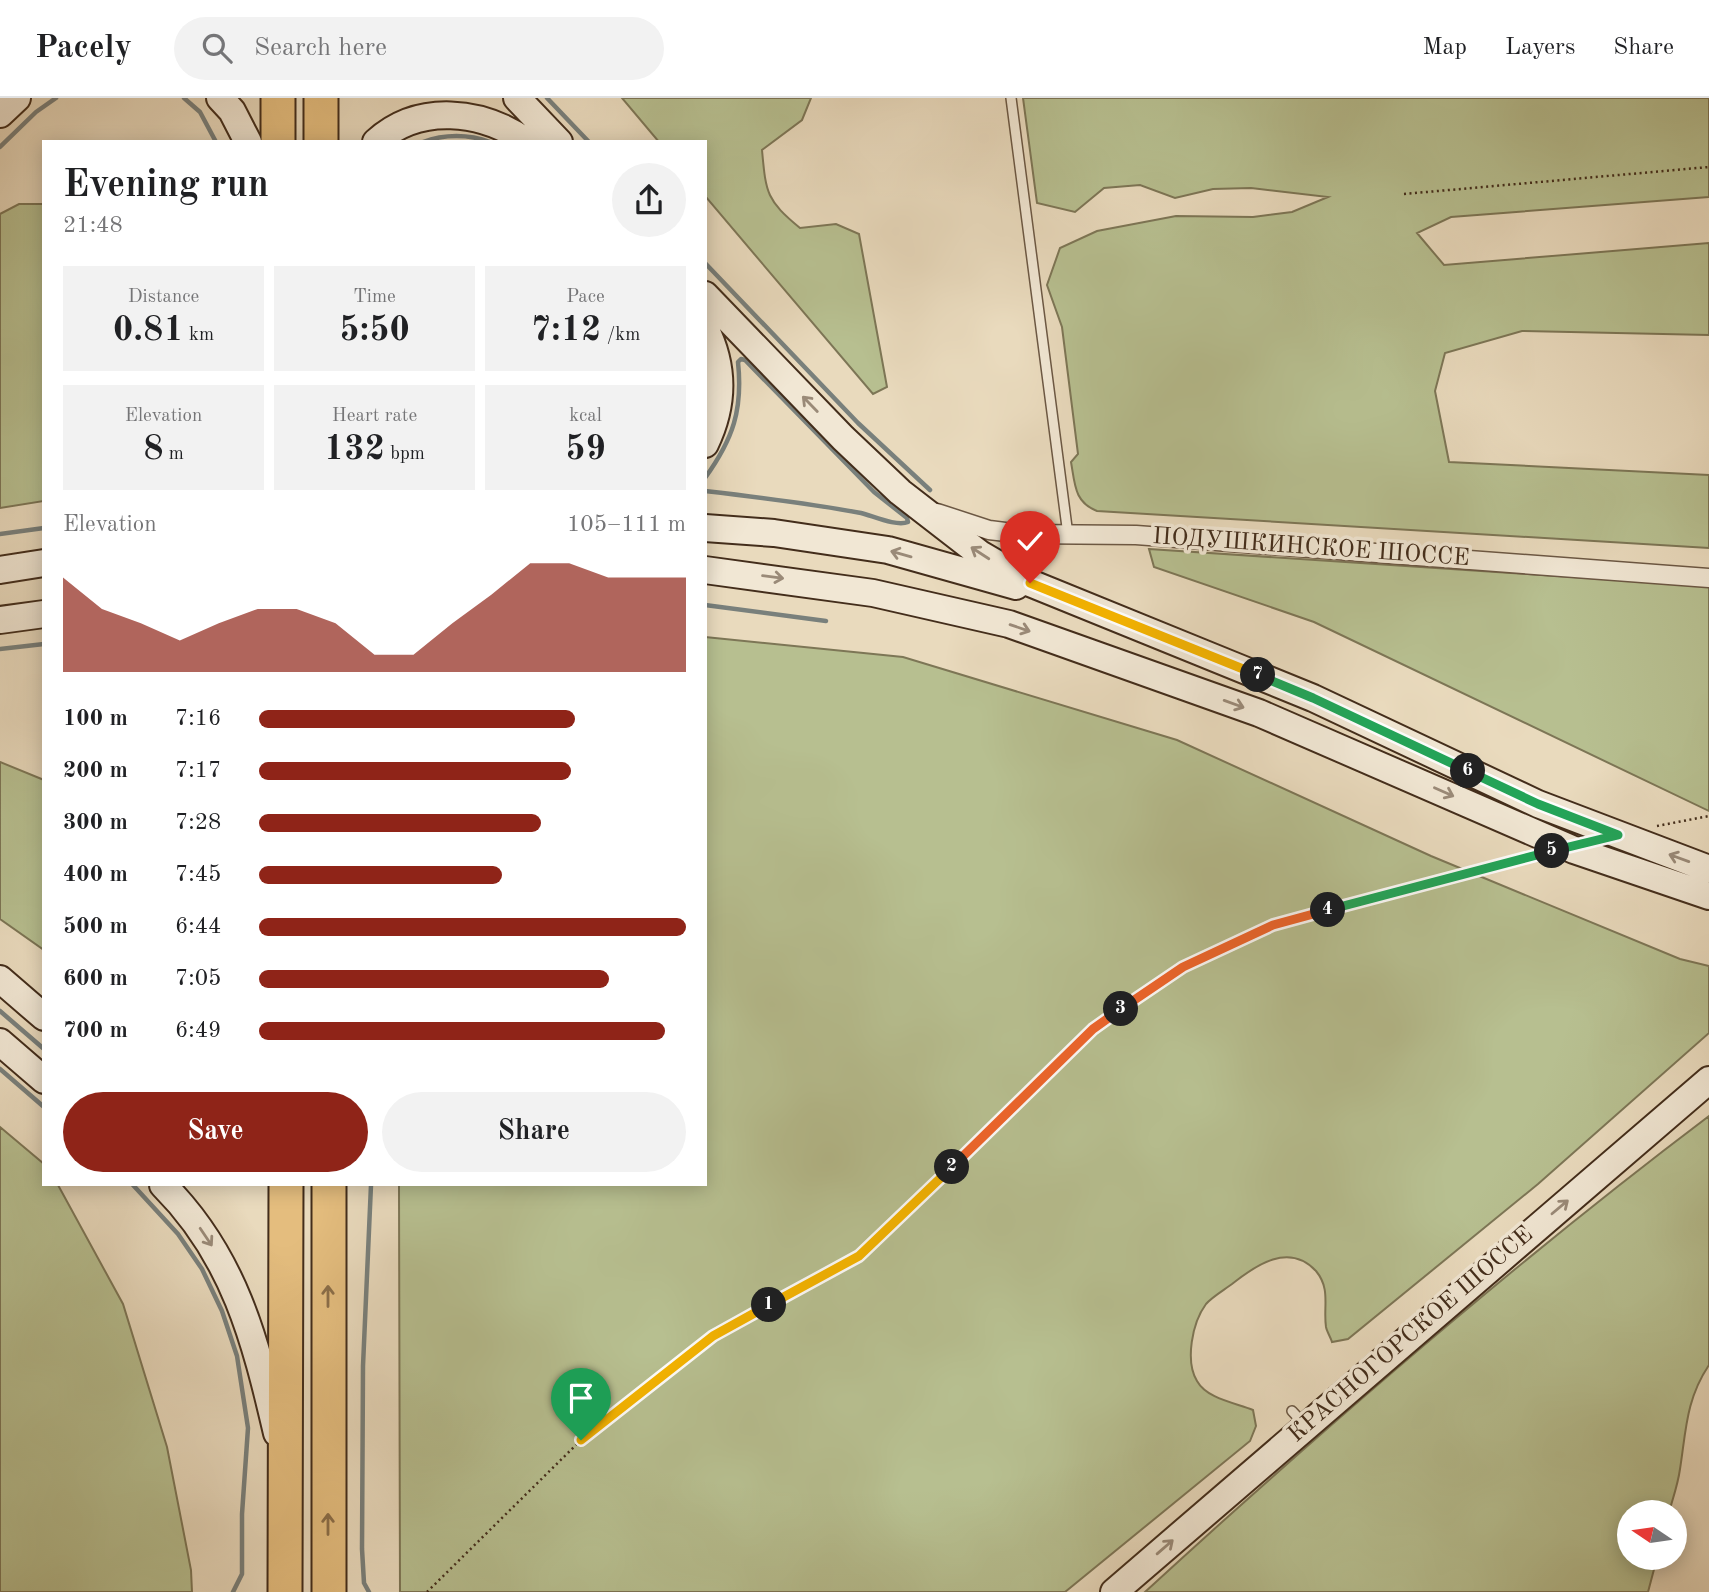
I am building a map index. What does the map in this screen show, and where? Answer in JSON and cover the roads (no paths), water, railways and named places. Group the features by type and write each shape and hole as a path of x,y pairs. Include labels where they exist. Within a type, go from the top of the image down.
{"highway":[{"path":"278,98 278,140"},
{"path":"321,98 321,140"},
{"path":"285,1592 286,1186"},
{"path":"329,1186 329,1592"}],"main road":[{"path":"0,114 17,98"},
{"path":"220,98 232,111 247,140"},
{"path":"517,98 557,140"},
{"path":"379,140 415,119 448,114 485,121 502,127 524,140"},
{"path":"707,297 843,438 917,507 996,563 1030,583 1313,698 1538,804 1709,869"},
{"path":"707,332 715,349 721,386 715,424 707,440"},
{"path":"707,528 774,533 888,550 1085,606"},
{"path":"0,570 42,563"},
{"path":"707,570 873,593 1009,624 1259,713 1568,847 1709,896"},
{"path":"0,620 42,614"},
{"path":"0,979 42,1015"},
{"path":"0,1042 42,1078"},
{"name":"КРАСНОГОРСКОЕ ШОССЕ","path":"1114,1592 1299,1418 1709,1080"},
{"path":"164,1186 207,1238 231,1280 257,1350 285,1467"}],"street":[{"name":"ПОДУШКИНСКОЕ ШОССЕ","path":"917,507 989,530 1022,534 1136,535 1709,578"}],"lane":[{"path":"1011,98 1068,534"}],"waterway":[{"path":"0,147 36,112 56,98"},
{"path":"184,98 200,112 215,140"},
{"path":"547,98 587,140"},
{"path":"431,140 457,136 482,140"},
{"path":"707,265 858,423 930,490"},
{"path":"707,475 723,450 734,423 739,395 738,362 741,359 745,360 874,492 907,518 908,522 898,523 842,509 707,491"},
{"path":"0,534 42,528"},
{"path":"707,605 826,621"},
{"path":"0,649 42,644"},
{"path":"0,1011 42,1047"},
{"path":"0,1069 42,1105"},
{"path":"134,1186 178,1234 202,1269 222,1311 237,1356 248,1428 242,1514 242,1574 233,1592"},
{"path":"369,1592 364,1583 362,1549 363,1366 371,1186"}]}
